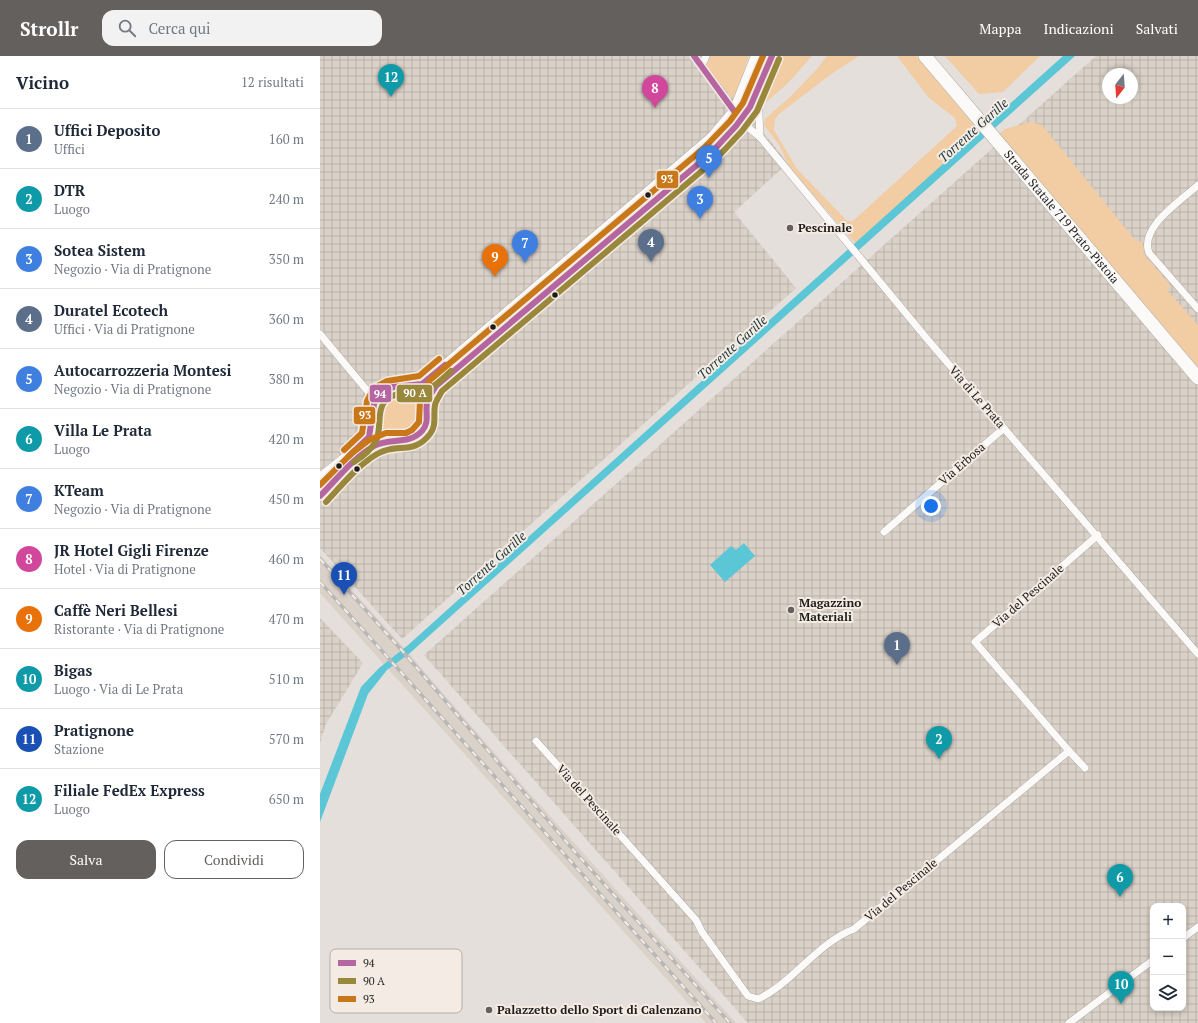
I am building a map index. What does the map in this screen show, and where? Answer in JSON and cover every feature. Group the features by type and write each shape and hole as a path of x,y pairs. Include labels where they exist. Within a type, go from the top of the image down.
{"highway":[{"name":"Strada Statale 719 Prato-Pistoia","path":"924,56 961,97 1198,378"}],"main road":[{"path":"320,478 364,443 368,438 373,422 373,407 375,400 387,389 418,385 439,371 706,142 734,111 756,56"},
{"path":"373,422 382,436 389,440 404,442 418,436 427,422 427,405 436,386 545,292 710,154 740,122 750,108 767,64 772,56"},
{"path":"403,386 418,392 427,405"},
{"path":"320,496 349,467 369,450 389,440"},
{"path":"320,486 349,467"}],"street":[{"path":"694,56 734,111"},
{"path":"702,65 706,56"},
{"path":"758,87 760,137"},
{"name":"Via di Le Prata","path":"740,122 760,137 860,259 1004,428 1098,535 1198,654"},
{"path":"1198,185 1153,226 1146,243 1149,253 1198,309"},
{"path":"320,334 375,400"},
{"name":"Via Erbosa","path":"884,532 1004,428"},
{"name":"Via del Pescinale","path":"536,741 696,920 702,932 748,996 758,999 772,990 840,934 854,929 1069,750 975,642 1098,535"},
{"path":"1069,750 1085,768"},
{"path":"1186,936 1198,927"},
{"path":"1069,1023 1150,962"}],"shaded area":[{"path":"320,56 702,56 788,163 734,212 796,288 402,639 320,548"},
{"path":"710,56 749,56 734,100 706,66"},
{"path":"760,56 765,56 745,105 725,131 724,130 741,109"},
{"path":"776,56 812,56 787,84 765,103 767,75"},
{"path":"827,56 859,56 834,72 779,114 775,119 774,130 797,169 847,221 853,221 957,126 955,118 929,98 897,56 916,56 982,131 855,243 790,168 779,145 764,125 765,119 790,97 817,69"},
{"path":"945,56 1040,56 1003,92 979,94"},
{"path":"1096,56 1198,56 1198,1023 748,1023 424,655"},
{"path":"1030,122 1042,125 1135,240 1142,242 1144,254 1171,286 1167,290 1198,325 1198,369 999,134 1005,129"},
{"path":"717,137 719,138 696,161 576,262 574,260 678,174"},
{"path":"395,393 403,393 411,396 417,402 420,414 417,426 411,432 403,435 395,435 387,432 381,426 378,418 378,410 381,402 387,396"},
{"path":"320,555 405,649 524,787 736,1023 706,1023 320,593"},
{"path":"320,618 363,663 326,724 320,743"}],"water":[{"path":"1063,56 1075,56 410,653 387,670 368,694 320,822 320,794 361,687 379,668 407,646"},
{"path":"744,543 755,556 725,582 710,565 731,546 736,550"}],"railway":[{"path":"320,559 405,654 576,853 730,1023"},
{"path":"320,582 716,1023"}],"transit line":[{"name":"94","path":"694,56 734,111"},
{"name":"93","path":"320,485 352,453 369,440 386,433 406,433 412,430 419,422 420,400 430,380 704,148 730,121 743,103 763,56"},
{"name":"94","path":"320,496 359,456 374,446 380,443 405,440 417,436 426,424 427,402 436,386 710,154 736,126 750,107 772,56"},
{"path":"326,502 356,470 377,454 391,449 411,447 424,441 432,431 434,424 434,409 437,399 442,391 716,159 742,131 757,111 779,59"},
{"name":"93","path":"344,450 362,433 367,401 374,388 387,381 419,376 439,359"},
{"name":"94","path":"349,456 369,437 374,404 380,394 393,387 422,384 445,365"},
{"path":"354,462 366,453 376,441 379,431 381,409 389,397 425,391 451,371"}],"place":[{"name":"Filiale FedEx Express","path":"391,97"},
{"name":"JR Hotel Gigli Firenze","path":"655,108"},
{"name":"Autocarrozzeria Montesi","path":"709,178"},
{"name":"Sotea Sistem","path":"700,219"},
{"name":"Pescinale","path":"790,228"},
{"name":"Duratel Ecotech","path":"651,262"},
{"name":"KTeam","path":"525,263"},
{"name":"Caffè Neri Bellesi","path":"495,277"},
{"name":"Pratignone","path":"344,595"},
{"name":"Magazzino Materiali","path":"791,610"},
{"name":"Uffici Deposito","path":"897,665"},
{"name":"DTR","path":"939,759"},
{"name":"Villa Le Prata","path":"1120,897"},
{"name":"Bigas","path":"1121,1004"},
{"name":"Palazzetto dello Sport di Calenzano","path":"489,1010"}],"water label":[{"name":"Torrente Garille","path":"973,130"},
{"name":"Torrente Garille","path":"732,347"},
{"name":"Torrente Garille","path":"491,563"}]}
